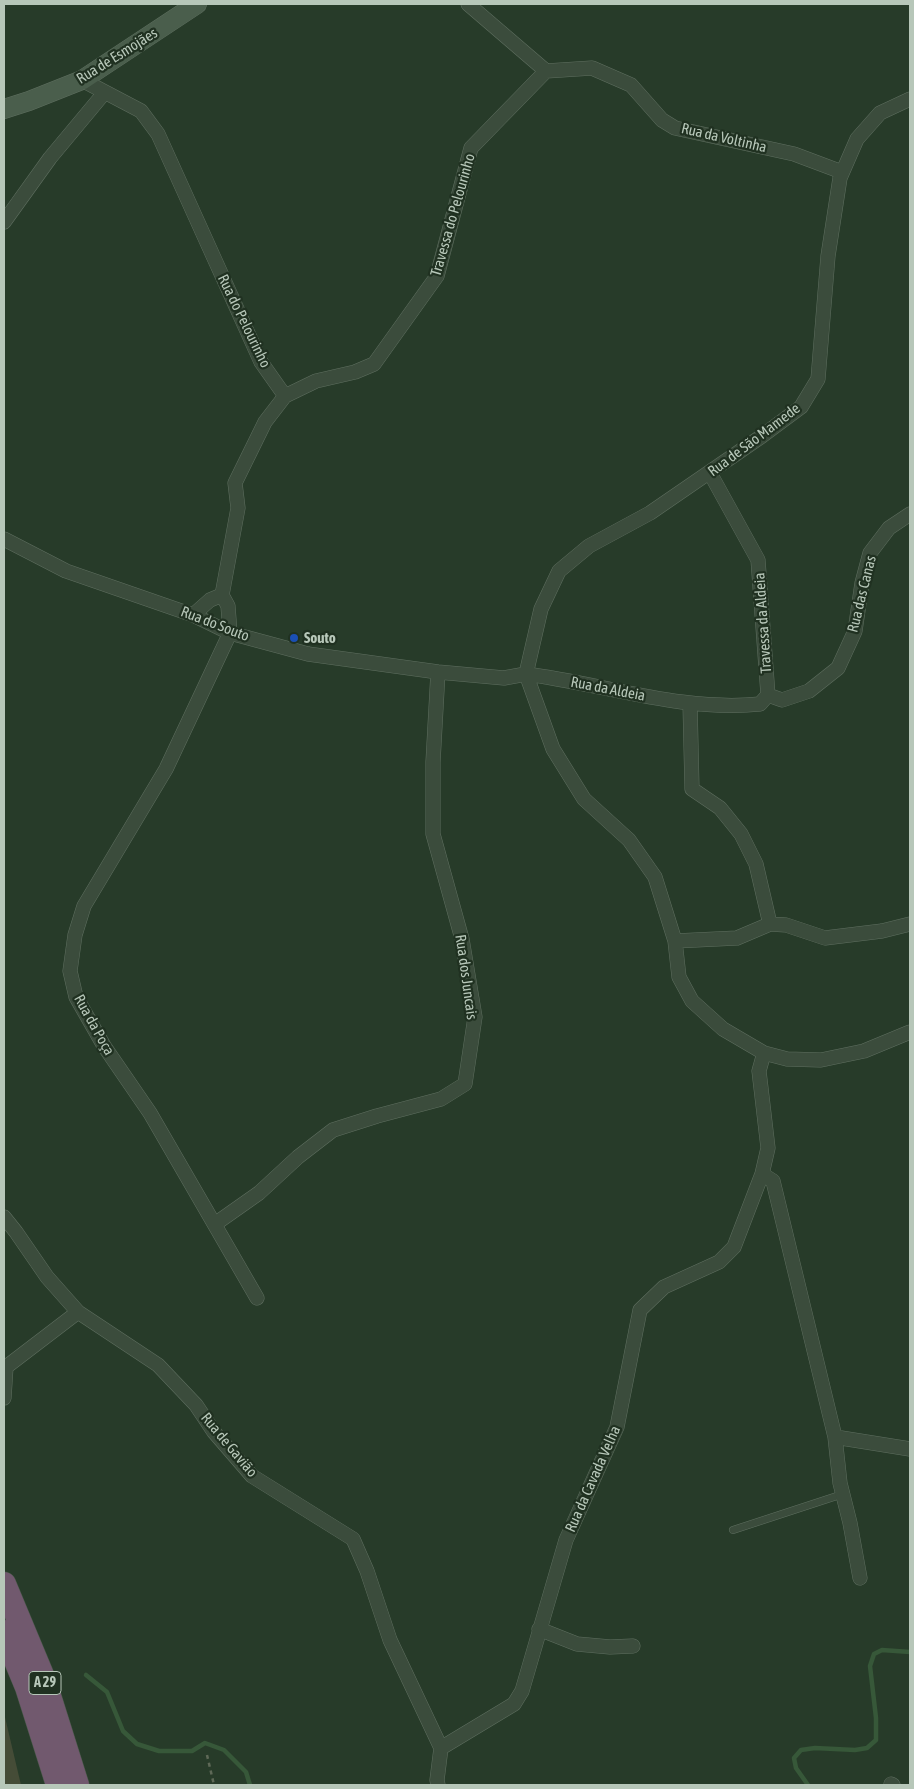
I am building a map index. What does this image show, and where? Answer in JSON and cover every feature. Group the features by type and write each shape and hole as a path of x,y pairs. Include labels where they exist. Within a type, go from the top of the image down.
{"highway":[{"name":"A 29","path":"4,1584 44,1680 77,1785"},
{"name":"A 29","path":"4,1632 27,1687 58,1785"}],"main road":[{"name":"Rua de Esmojães","path":"4,109 82,80 197,4"}],"street":[{"path":"468,4 546,71"},
{"name":"Rua da Voltinha","path":"546,71 592,68 631,85 662,120 675,128 794,154 842,172"},
{"name":"Travessa do Pelourinho","path":"285,396 316,381 355,372 374,364 438,276 471,148 546,71"},
{"name":"Rua do Pelourinho","path":"82,80 141,111 158,134 261,362 285,396"},
{"path":"4,222 50,158 106,92"},
{"name":"Rua de São Mamede","path":"526,674 541,609 559,572 589,546 650,513 710,473 801,407 818,379 828,256 842,172 857,139 880,112 910,99"},
{"path":"230,633 228,606 222,595 238,508 235,484 265,422 285,396"},
{"name":"Travessa da Aldeia","path":"710,473 758,560 768,695"},
{"name":"Rua das Canas","path":"768,695 782,700 809,691 838,668 855,631 862,583 870,553 889,528 910,514"},
{"name":"Rua do Souto","path":"4,539 66,571 194,615 230,633 308,654 438,672 504,678 526,674"},
{"path":"194,615 210,600 222,595"},
{"name":"Rua da Poça","path":"230,633 166,769 84,906 75,935 70,970 76,997 104,1046 150,1114 257,1298"},
{"name":"Rua dos Juncais","path":"215,1224 260,1192 298,1157 334,1130 441,1099 465,1084 475,1017 462,940 433,834 433,762 438,672"},
{"path":"526,674 553,749 584,799 630,840 655,877 675,941 679,977 692,1001 723,1029 764,1053 787,1059 820,1060 864,1051 910,1032"},
{"name":"Rua da Aldeia","path":"526,674 690,702 760,704 768,695"},
{"path":"690,702 692,788 720,808 741,834 756,864 770,924"},
{"path":"675,941 737,938 770,924 786,925 826,938 882,931 910,924"},
{"name":"Rua da Cavada Velha","path":"441,1748 514,1704 522,1691 566,1540 618,1427 640,1310 664,1287 719,1262 734,1247 762,1174 768,1148 759,1070 764,1053"},
{"path":"762,1174 774,1181 835,1437 843,1494 860,1578"},
{"name":"Rua de Gavião","path":"4,1217 47,1277 78,1312 158,1365 196,1405 214,1432 252,1476 353,1539 367,1571 390,1640 441,1748"},
{"path":"4,1398 6,1367 78,1312"},
{"path":"835,1437 910,1449"},
{"path":"539,1629 578,1644 610,1647 633,1646"},
{"path":"438,1785 441,1748"}],"lane":[{"path":"733,1530 843,1494"}],"path":[{"path":"207,1754 214,1785"}],"green space":[{"path":"4,1713 21,1785 4,1785"}],"waterway":[{"path":"808,1785 796,1768 794,1758 801,1750 815,1748 855,1750 867,1748 876,1740 876,1718 870,1666 874,1654 882,1650 910,1652"},
{"path":"86,1675 107,1692 123,1731 137,1744 159,1751 192,1751 205,1743 224,1750 246,1772 250,1785"}],"place":[{"name":"Souto","path":"294,638"}]}
